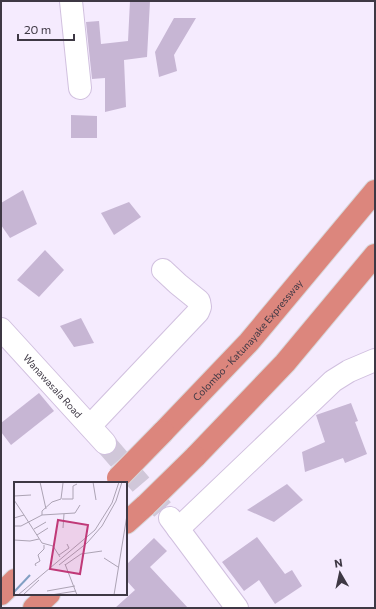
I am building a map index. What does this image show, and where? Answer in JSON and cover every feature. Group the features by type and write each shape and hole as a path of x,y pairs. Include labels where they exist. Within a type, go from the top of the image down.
{"highway":[{"name":"Colombo - Katunayake Expressway","path":"116,480 249,342 375,191"},
{"path":"127,522 195,457 285,363 375,255"},
{"path":"1,594 14,581"},
{"path":"34,608 49,595"}],"street":[{"path":"71,1 80,88"},
{"path":"90,426 198,312 200,307 199,301 163,270"},
{"name":"Wanawasala Road","path":"1,330 105,443"},
{"path":"237,608 173,524 333,381 349,371 375,360"}],"building":[{"path":"130,1 150,1 147,57 124,60 126,107 105,112 105,78 92,79 86,22 99,21 101,44 128,41"},
{"path":"174,18 196,18 174,55 177,71 159,77 155,52"},
{"path":"71,115 97,116 97,138 71,138"},
{"path":"23,190 37,224 10,238 1,225 1,203"},
{"path":"129,202 141,217 114,235 101,213"},
{"path":"45,250 64,270 39,297 17,280"},
{"path":"81,318 94,343 74,347 60,326"},
{"path":"39,393 54,411 11,445 1,432 1,423"},
{"path":"351,403 358,421 355,422 367,454 345,463 343,458 305,472 302,452 325,442 316,415"},
{"path":"287,484 303,500 274,522 247,510"},
{"path":"257,537 285,574 292,570 302,586 275,604 259,580 244,591 222,562"},
{"path":"154,538 167,551 150,567 188,608 115,608 135,590 127,581 127,564"}],"tunnel":[{"path":"105,443 169,517"}]}
